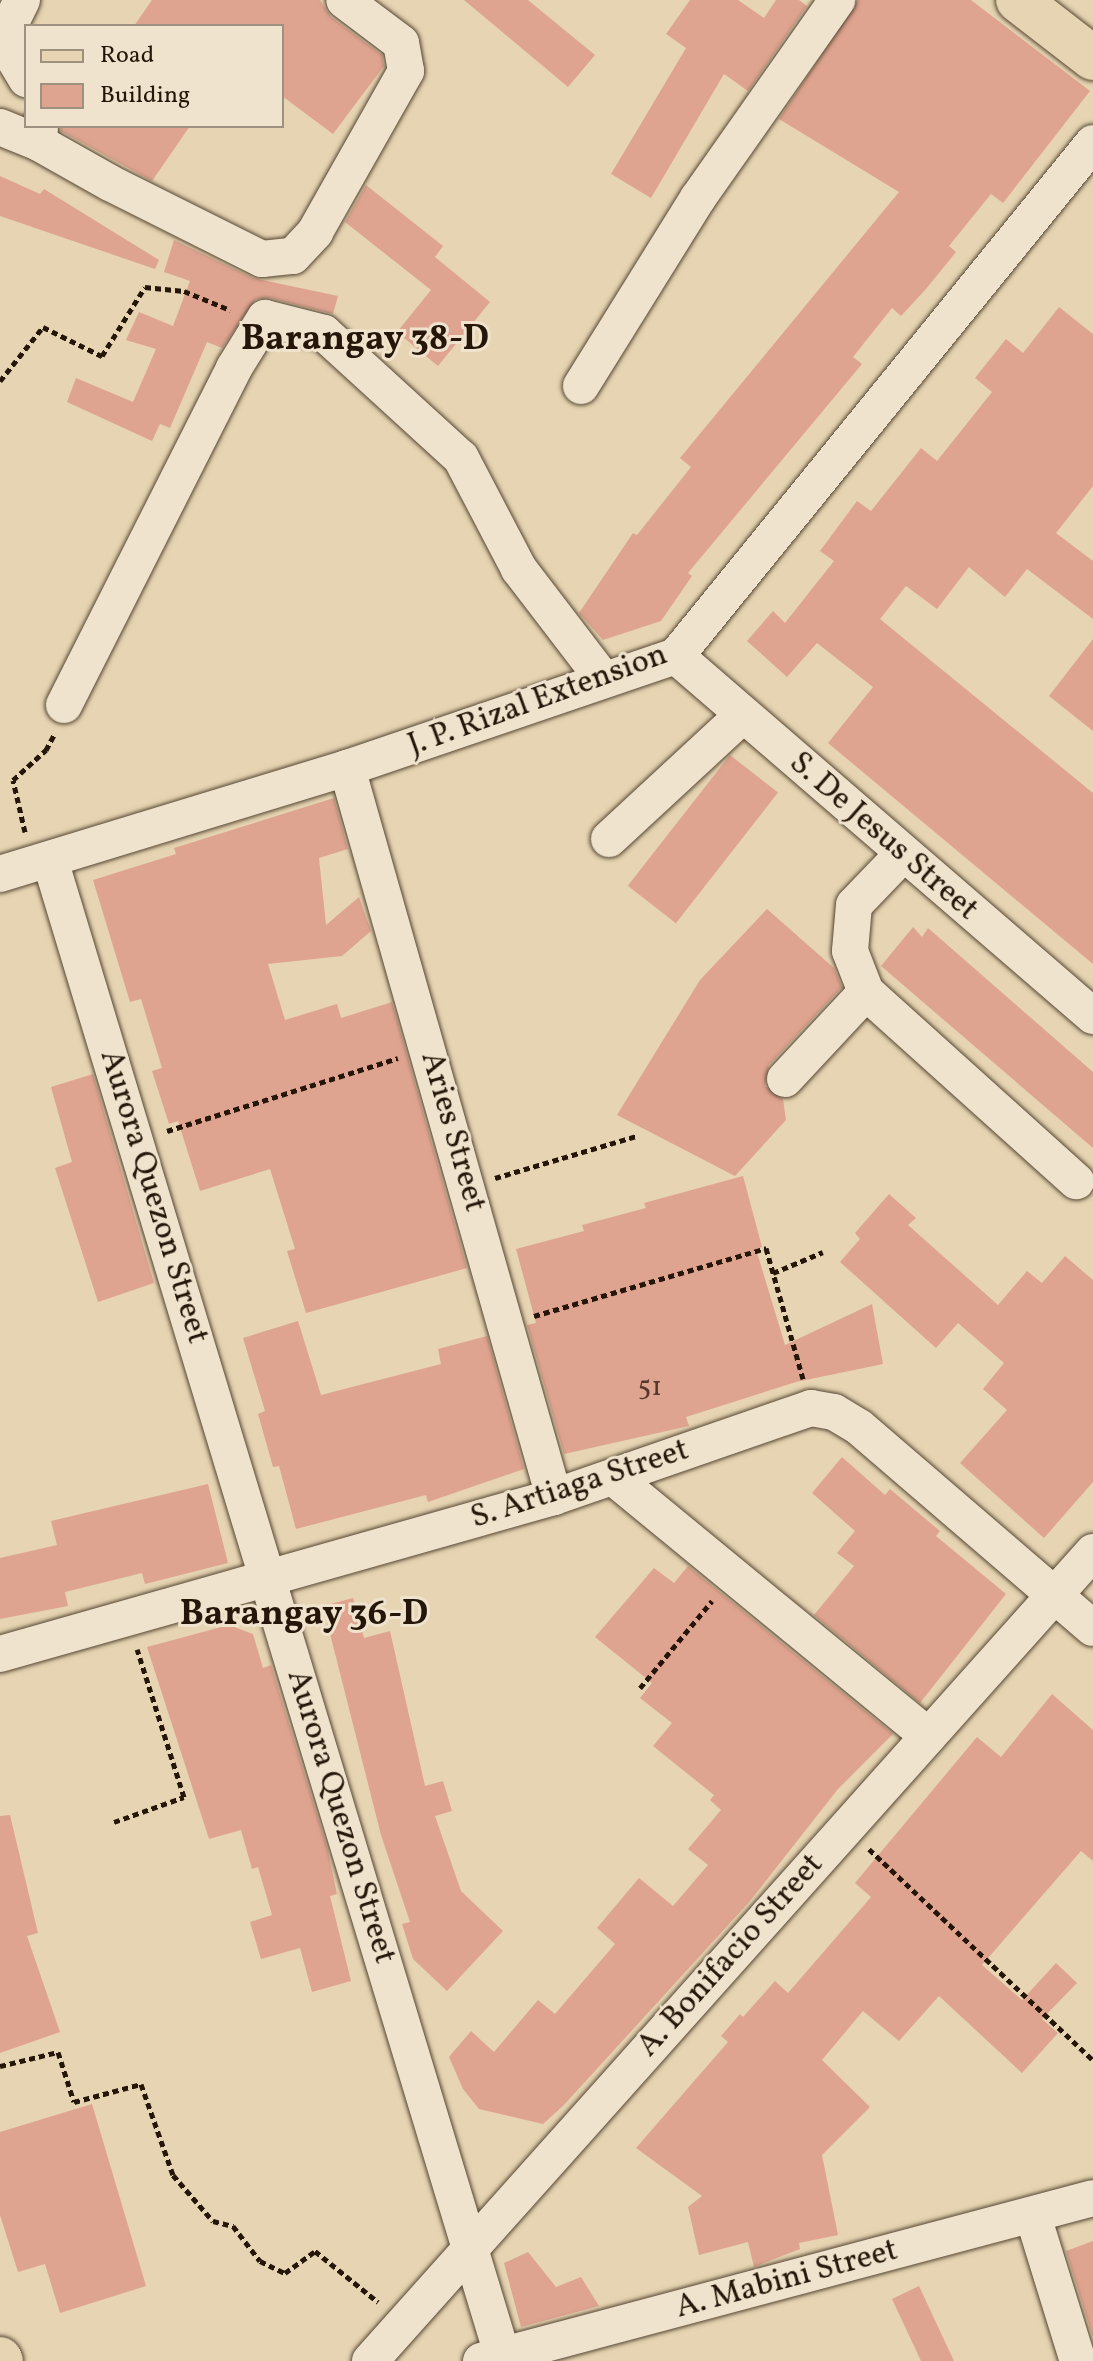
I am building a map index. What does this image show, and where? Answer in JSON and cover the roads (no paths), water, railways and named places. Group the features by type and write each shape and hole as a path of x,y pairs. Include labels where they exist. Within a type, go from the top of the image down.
{"main road":[{"path":"1018,0 1093,58"}],"street":[{"path":"22,0 10,25 13,57 24,76"},
{"path":"0,127 39,135 262,259 293,256 315,232 406,71 401,43 344,0"},
{"path":"581,386 698,198 837,0"},
{"name":"J. P. Rizal Extension","path":"27,867 347,768 676,656 1093,143"},
{"path":"64,705 234,368 265,318 324,333 461,458 519,569 603,679"},
{"name":"S. De Jesus Street","path":"676,656 902,855 1093,1016"},
{"path":"609,839 743,715"},
{"name":"Aries Street","path":"347,768 554,1497"},
{"path":"902,855 854,905 850,951 866,992 1076,1181"},
{"name":"Aurora Quezon Street","path":"27,867 137,1140 470,2249 496,2359"},
{"path":"785,1079 866,992"},
{"name":"S. Artiaga Street","path":"0,1654 554,1497 811,1408 834,1412 859,1427 1055,1595"},
{"path":"613,1477 928,1736"},
{"name":"A. Bonifacio Street","path":"370,2361 1093,1552"},
{"path":"1055,1595 1093,1628"},
{"name":"A. Mabini Street","path":"496,2359 1093,2198"},
{"path":"1033,2216 1078,2361"}],"district":[{"name":"Barangay 38-D","path":"365,341"},
{"name":"Barangay 36-D","path":"304,1616"}]}
